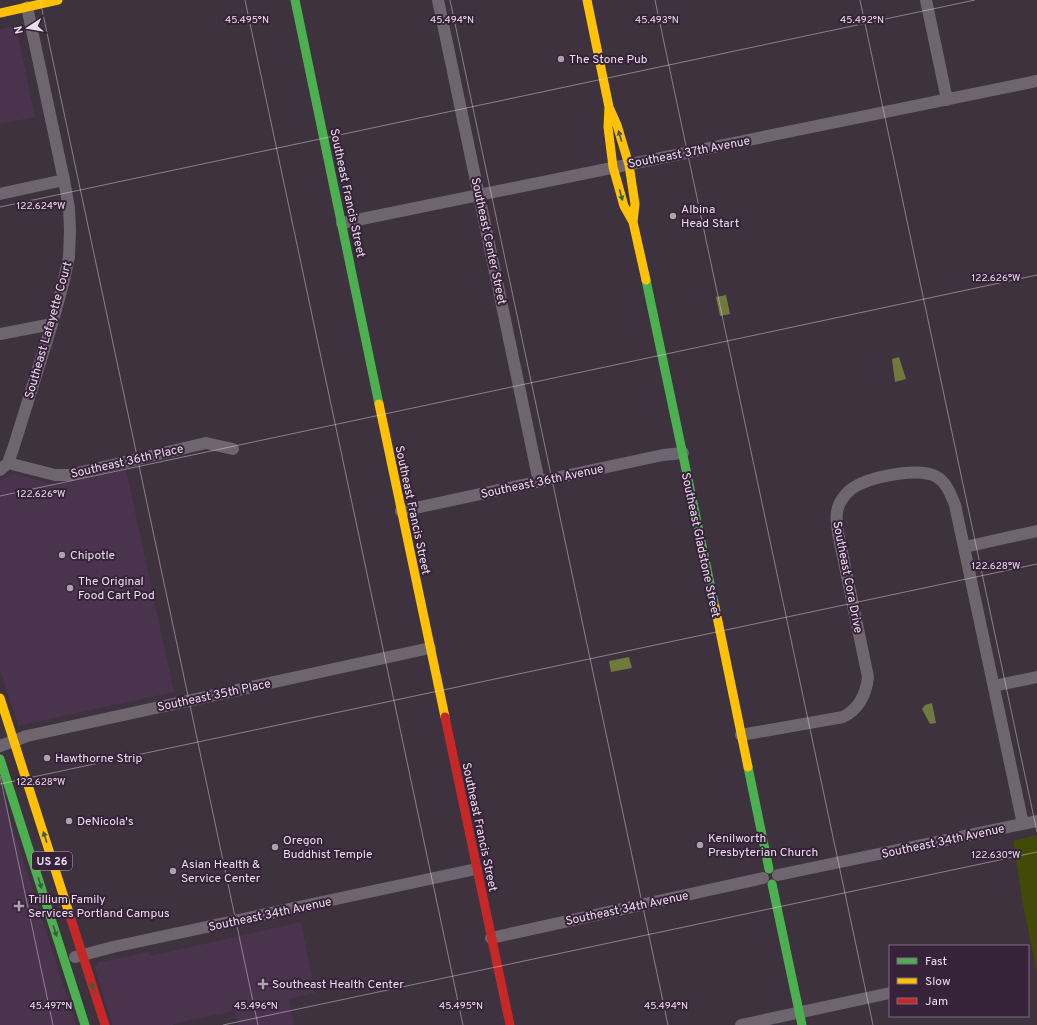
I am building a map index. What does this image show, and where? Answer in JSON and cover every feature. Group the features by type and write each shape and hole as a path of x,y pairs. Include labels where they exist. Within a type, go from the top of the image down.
{"street":[{"path":"0,13 58,0"},
{"name":"Southeast Francis Street","path":"295,0 476,869 510,1025"},
{"name":"Southeast Center Street","path":"438,0 539,482"},
{"name":"Southeast Gladstone Street","path":"587,0 609,107 617,125 628,165 635,204 633,222"},
{"path":"926,0 946,100"},
{"name":"Southeast Lafayette Court","path":"4,466 52,324 63,284 69,251 69,208 27,7"},
{"name":"Southeast 37th Avenue","path":"342,223 1037,81"},
{"name":"Southeast Gladstone Street","path":"609,107 608,127 614,167 624,206 633,222 802,1025"},
{"path":"0,194 64,180"},
{"path":"0,334 52,324"},
{"name":"Southeast 36th Place","path":"4,466 55,475 69,475 206,443 233,449"},
{"name":"Southeast 36th Avenue","path":"401,511 663,455 682,454"},
{"name":"Southeast Cora Drive","path":"741,735 843,717 851,713 859,705 864,698 868,677 836,521 837,509 843,498 851,489 870,480 906,473 928,474 937,477 945,484 955,505 1023,824"},
{"path":"965,547 1037,531"},
{"name":"Southeast 35th Place","path":"0,746 27,736 430,648"},
{"path":"994,686 1037,677"},
{"name":"US 26","path":"0,698 105,1025"},
{"name":"US 26","path":"0,759 85,1025"},
{"name":"Southeast 34th Avenue","path":"491,938 1037,821"},
{"name":"Southeast 34th Avenue","path":"64,960 82,954 476,869"},
{"path":"741,1025 889,993"}],"shaded area":[{"path":"16,26 35,117 0,124 0,29"},
{"path":"726,295 730,314 720,316 716,297"},
{"path":"899,357 906,379 895,382 892,359"},
{"path":"126,470 174,692 18,726 0,670 0,480 15,474 56,485"},
{"path":"629,657 632,668 611,672 609,661"},
{"path":"932,703 936,723 930,724 922,709 925,705"},
{"name":"Trillium Family Services Portland Campus","path":"0,787 76,1025 0,1025"},
{"path":"1037,835 1037,973 1023,904 1013,841"},
{"path":"301,922 315,993 289,999 294,1025 238,1025 234,1011 173,1025 112,1025 95,968 99,962 149,952 150,956"}],"traffic: fast":[{"path":"295,0 379,404"},
{"path":"646,280 715,607"},
{"path":"0,759 85,1025"},
{"path":"748,767 769,869"},
{"path":"772,884 802,1025"}],"traffic: slow":[{"path":"0,13 58,0"},
{"path":"587,0 609,107 617,125 629,165 635,204 633,222"},
{"path":"609,107 608,127 613,167 624,206 633,222 646,280"},
{"path":"379,404 445,717"},
{"path":"715,607 748,767"},
{"path":"0,698 70,916"}],"traffic: jam":[{"path":"445,717 510,1025"},
{"path":"70,916 105,1025"}],"place":[{"name":"The Stone Pub","path":"561,59"},
{"name":"Albina Head Start","path":"673,216"},
{"name":"Chipotle","path":"62,555"},
{"name":"The Original Food Cart Pod","path":"70,588"},
{"name":"Hawthorne Strip","path":"47,758"},
{"name":"DeNicola's","path":"69,821"},
{"name":"Kenilworth Presbyterian Church","path":"700,845"},
{"name":"Oregon Buddhist Temple","path":"275,847"},
{"name":"Asian Health & Service Center","path":"173,871"},
{"name":"Trillium Family Services Portland Campus","path":"19,906"},
{"name":"Southeast Health Center","path":"263,984"}]}
